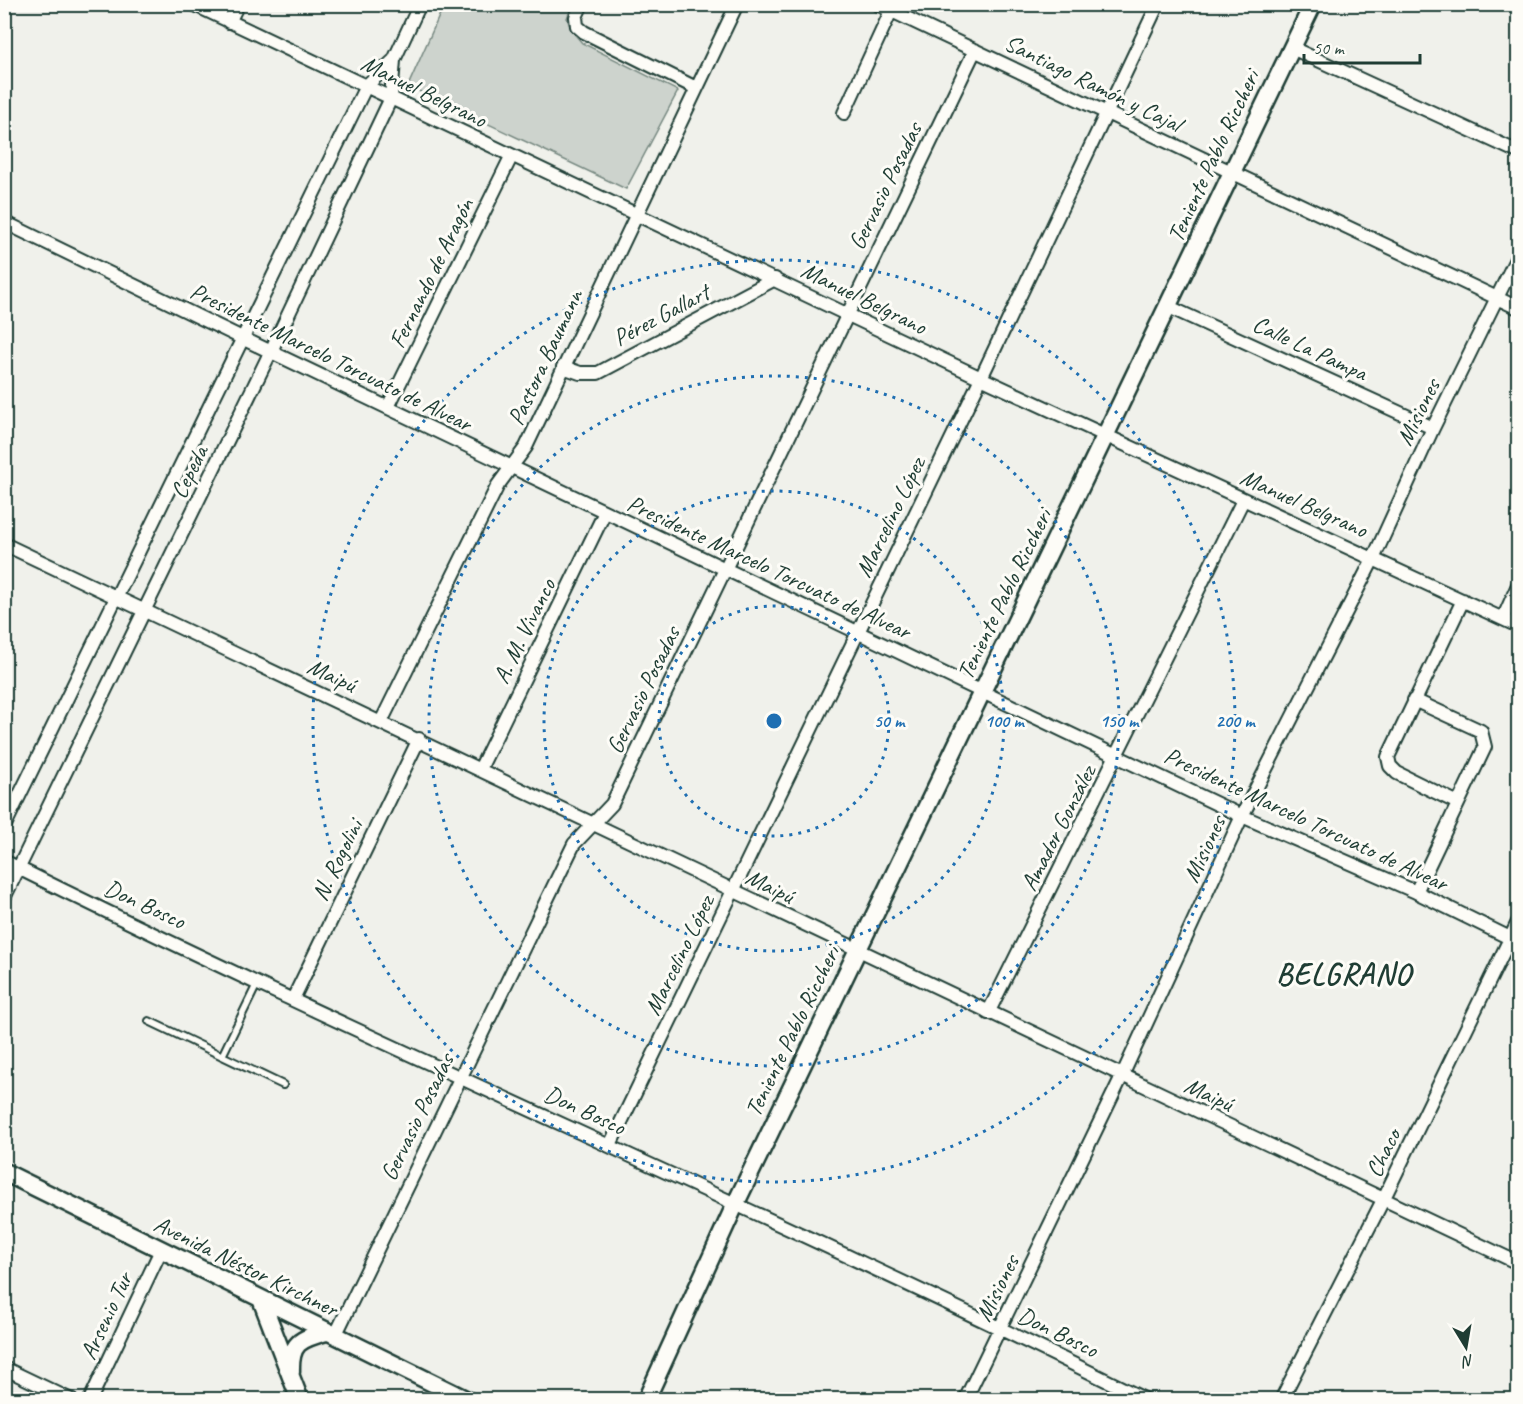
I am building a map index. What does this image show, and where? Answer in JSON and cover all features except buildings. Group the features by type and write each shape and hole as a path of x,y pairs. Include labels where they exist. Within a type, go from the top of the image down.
{"street":[{"name":"Manuel Belgrano","path":"193,4 511,157 775,279 981,378 1243,500 1374,557 1518,626"},
{"path":"230,22 238,4"},
{"name":"Cepeda","path":"4,898 271,351 391,98 394,60 420,4"},
{"path":"582,4 576,17 577,26 584,32 696,88"},
{"name":"Pastora Baumann","path":"381,722 498,485 526,447 737,4"},
{"name":"Santiago Ramón y Cajal","path":"878,4 1518,308"},
{"name":"Marcelino López","path":"610,1145 1108,114 1158,4"},
{"name":"Teniente Pablo Riccheri","path":"646,1400 735,1205 984,692 1313,4"},
{"path":"844,113 891,11"},
{"path":"1292,48 1518,152"},
{"name":"Gervasio Posadas","path":"330,1334 461,1076 574,844 612,804 846,313 975,50"},
{"name":"Cepeda","path":"4,827 366,86 394,60"},
{"name":"Fernando de Aragón","path":"388,407 511,157"},
{"name":"Presidente Marcelo Torcuato de Alvear","path":"4,222 1242,816 1416,892 1515,940"},
{"name":"Misiones","path":"965,1400 1122,1076 1242,816 1374,557 1433,428 1518,255"},
{"name":"Pérez Gallart","path":"563,367 580,373 598,373 775,279"},
{"name":"Calle La Pampa","path":"1169,307 1433,428"},
{"name":"Amador González","path":"988,1013 1243,500"},
{"name":"A. M. Vivanco","path":"480,769 605,512"},
{"name":"Maipú","path":"4,544 419,739 988,1013 1518,1263"},
{"path":"1503,619 1518,585"},
{"path":"1458,803 1397,773 1390,766 1388,756 1463,600"},
{"path":"1414,700 1481,731 1485,747 1416,892"},
{"name":"N. Rogolini","path":"293,999 419,739"},
{"name":"Don Bosco","path":"4,861 293,999 1002,1327 1146,1400"},
{"name":"Chaco","path":"1281,1400 1515,940 1518,922"},
{"name":"Avenida Néstor Kirchner","path":"4,1172 468,1400"},
{"name":"Arsenio Tur","path":"90,1400 160,1250"},
{"path":"261,1299 300,1400"},
{"path":"291,1376 290,1357 295,1345 309,1336 330,1334"},
{"path":"4,1368 71,1400"}],"lane":[{"path":"222,1056 258,982"},
{"path":"149,1021 283,1085"}],"shaded area":[{"path":"573,4 567,18 572,31 582,43 678,91 626,189 408,86 444,5"}],"district":[{"name":"BELGRANO","path":"1344,974"}]}
